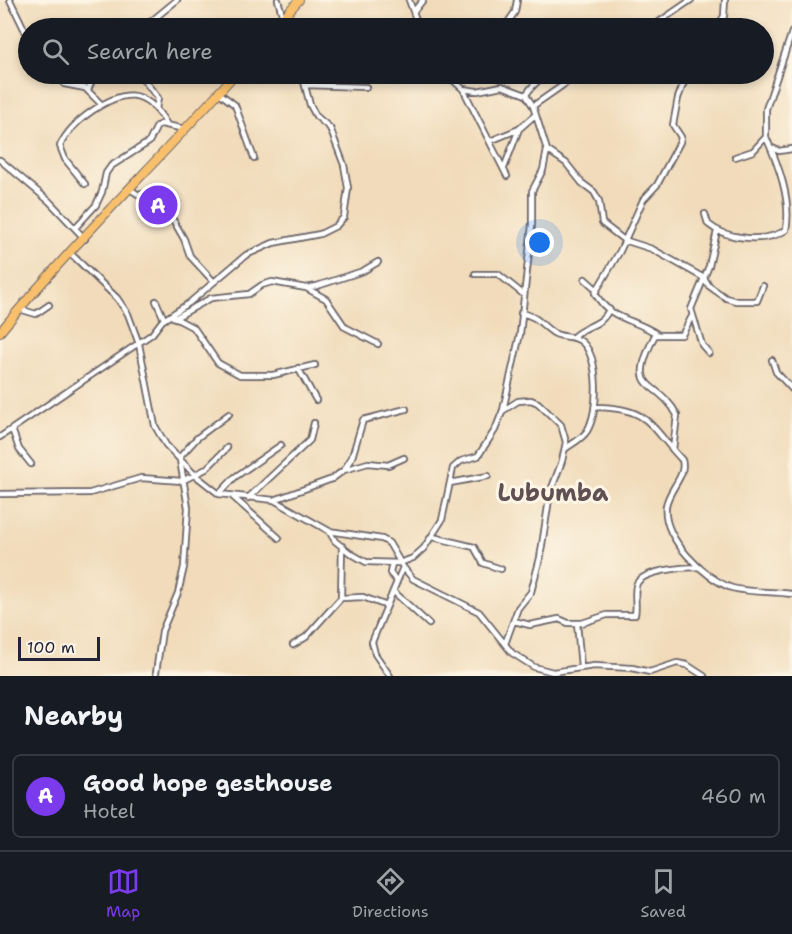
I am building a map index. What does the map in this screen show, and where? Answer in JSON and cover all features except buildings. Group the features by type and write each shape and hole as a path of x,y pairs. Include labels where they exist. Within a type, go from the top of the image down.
{"highway":[{"path":"283,18 299,0"},
{"path":"0,332 69,252 85,239 226,84"}],"street":[{"path":"10,0 19,18"},
{"path":"155,18 177,0"},
{"path":"278,0 283,18"},
{"path":"409,0 416,18"},
{"path":"414,11 423,0"},
{"path":"511,18 518,0"},
{"path":"665,18 691,0"},
{"path":"723,18 725,0"},
{"path":"705,213 708,224 717,231 739,236 773,237 786,230 790,219 788,181 766,137 766,109 792,32"},
{"path":"64,84 79,86 87,90 101,104"},
{"path":"87,90 90,84"},
{"path":"148,84 158,98 156,109"},
{"path":"457,84 463,89 478,124 490,141 507,176"},
{"path":"526,94 535,84"},
{"path":"533,105 564,84"},
{"path":"683,84 673,125 681,137 680,142 657,185 643,200 613,264 596,289 596,296 617,317 646,326 657,334 682,335 692,316"},
{"path":"173,317 257,248 320,234 336,226 344,217 348,188 344,165 330,128 313,111 306,85 366,87"},
{"path":"274,500 329,531 342,546 366,562 401,565 413,558 433,537 446,510 450,483 456,464 478,456 503,410 520,334 532,225 532,191 543,171 547,150 533,105 526,94 502,86 477,91 463,89"},
{"path":"218,92 235,105 254,158"},
{"path":"85,184 65,159 60,146 77,123 101,104 111,98 126,95 144,98 166,123"},
{"path":"490,141 519,129 536,115"},
{"path":"75,228 96,205 102,192 106,173 111,166 144,146 157,126 166,123 185,129"},
{"path":"504,168 519,129"},
{"path":"735,157 753,151 766,137"},
{"path":"772,148 779,151 792,149"},
{"path":"547,150 566,163 582,183 594,192 599,201 603,223 624,240 652,249 704,278 716,292 736,301 757,301 763,286"},
{"path":"0,160 49,201 85,239"},
{"path":"130,189 139,195 156,190 184,239 189,256 214,282"},
{"path":"709,353 702,345 692,316 693,301 704,278 717,231"},
{"path":"69,252 117,298 131,320 139,344 154,426 195,475 219,494 274,500 332,479 344,470 368,463 388,465 404,458"},
{"path":"306,288 363,271 378,262"},
{"path":"475,274 498,274 523,294"},
{"path":"585,279 596,289"},
{"path":"0,437 139,344 152,334 164,319 173,317 211,298 249,294 267,283 306,288 323,296 345,327 378,344"},
{"path":"156,301 164,319"},
{"path":"19,309 36,314 50,305"},
{"path":"573,337 585,327 604,319 609,309"},
{"path":"521,313 539,318 557,335 573,337 585,344 590,356 596,407 586,434 565,449"},
{"path":"173,317 194,328 218,363 240,375 273,375 315,365"},
{"path":"657,334 646,357 643,372 645,382 677,415 673,450"},
{"path":"772,360 776,372 792,389"},
{"path":"298,369 316,400"},
{"path":"503,410 518,401 531,400 538,403 561,425 566,434 565,449 547,509 537,572 531,592 519,609 506,644"},
{"path":"596,407 630,410 644,417 682,460 683,469 666,504 667,520 676,540 699,567 730,587 792,594"},
{"path":"344,470 352,457 363,420 406,409"},
{"path":"156,673 162,631 178,593 184,567 188,508 180,459 198,438 229,414"},
{"path":"248,498 310,440 314,423"},
{"path":"12,429 19,448 31,464"},
{"path":"219,494 235,477 281,445"},
{"path":"0,494 90,493 141,478 182,481 206,469 227,448"},
{"path":"450,483 488,476"},
{"path":"231,496 279,538"},
{"path":"329,531 382,539 389,543 401,565 421,584 479,612 512,653 526,663 546,671 558,674 580,667 632,668 650,672 681,663 704,676"},
{"path":"433,537 467,544 477,550 483,563 501,569"},
{"path":"293,645 306,638 341,598 342,546"},
{"path":"392,563 390,573 397,581"},
{"path":"390,676 375,654 372,642 397,581 401,565"},
{"path":"514,621 530,625 559,619 564,622 577,623 607,615 635,615 636,585 640,580 658,572 699,567"},
{"path":"393,591 429,624"},
{"path":"341,598 363,597 387,606"},
{"path":"577,623 580,667"},
{"path":"656,676 662,668"}],"place":[{"name":"Good hope gesthouse","path":"158,205"}],"district":[{"name":"Lubumba","path":"553,493"}]}
